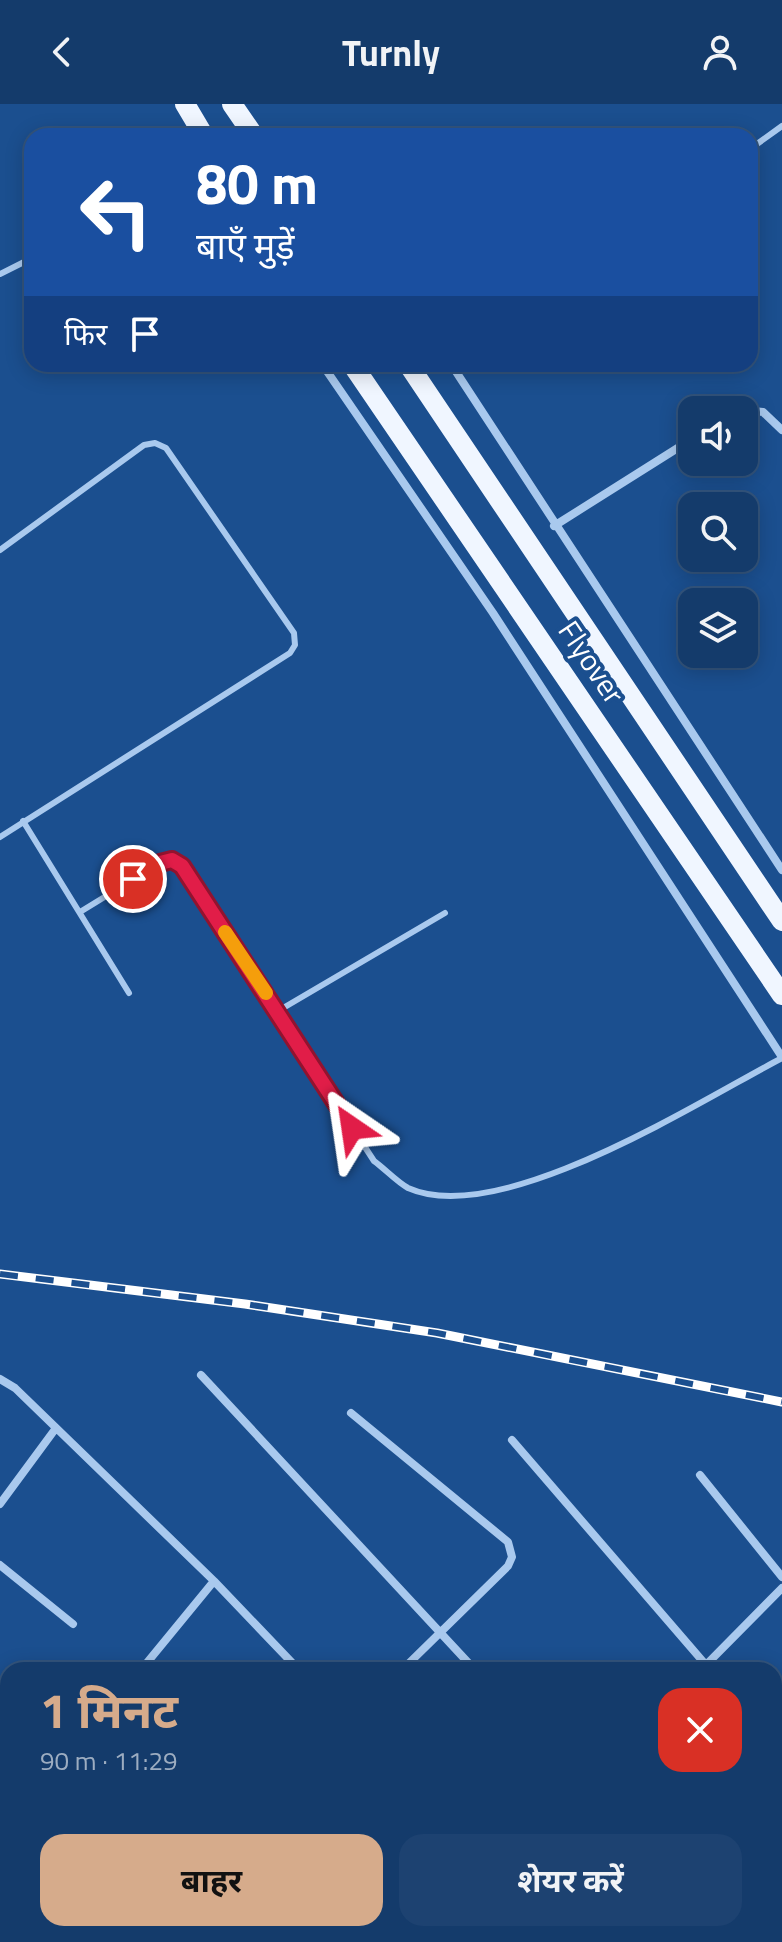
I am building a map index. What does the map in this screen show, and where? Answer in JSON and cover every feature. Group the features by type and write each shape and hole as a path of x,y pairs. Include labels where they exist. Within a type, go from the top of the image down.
{"main road":[{"path":"185,104 199,128"},
{"path":"232,104 248,128"},
{"name":"Flyover","path":"357,372 778,988"},
{"name":"Flyover","path":"413,372 782,921"}],"street":[{"path":"327,372 493,613 782,1057"},
{"path":"456,372 554,526 782,870"},
{"path":"758,412 763,412 782,430"},
{"path":"554,526 678,448"},
{"path":"201,1375 467,1662"},
{"path":"0,1379 56,1428 214,1581 291,1662"},
{"path":"351,1413 508,1542 511,1549 508,1566 411,1662"},
{"path":"0,1504 56,1428"},
{"path":"512,1440 699,1662"},
{"path":"700,1475 782,1577"},
{"path":"0,1565 73,1624"},
{"path":"148,1662 214,1581"},
{"path":"710,1662 782,1588"}],"lane":[{"path":"758,143 782,126"},
{"path":"0,274 24,262"},
{"path":"0,550 144,445 155,443 166,448 209,510 294,633 295,645 290,653 0,837"},
{"path":"23,821 129,993"},
{"path":"80,912 160,863 172,860 182,866 374,1161 408,1188 457,1197 511,1190 565,1171 782,1057"},
{"path":"278,1011 445,913"}],"railway":[{"path":"0,1274 245,1304 437,1333 782,1402"}],"slow traffic":[{"path":"225,932 266,993"}],"route":[{"path":"133,879 160,863 172,860 182,866 352,1128"}]}
